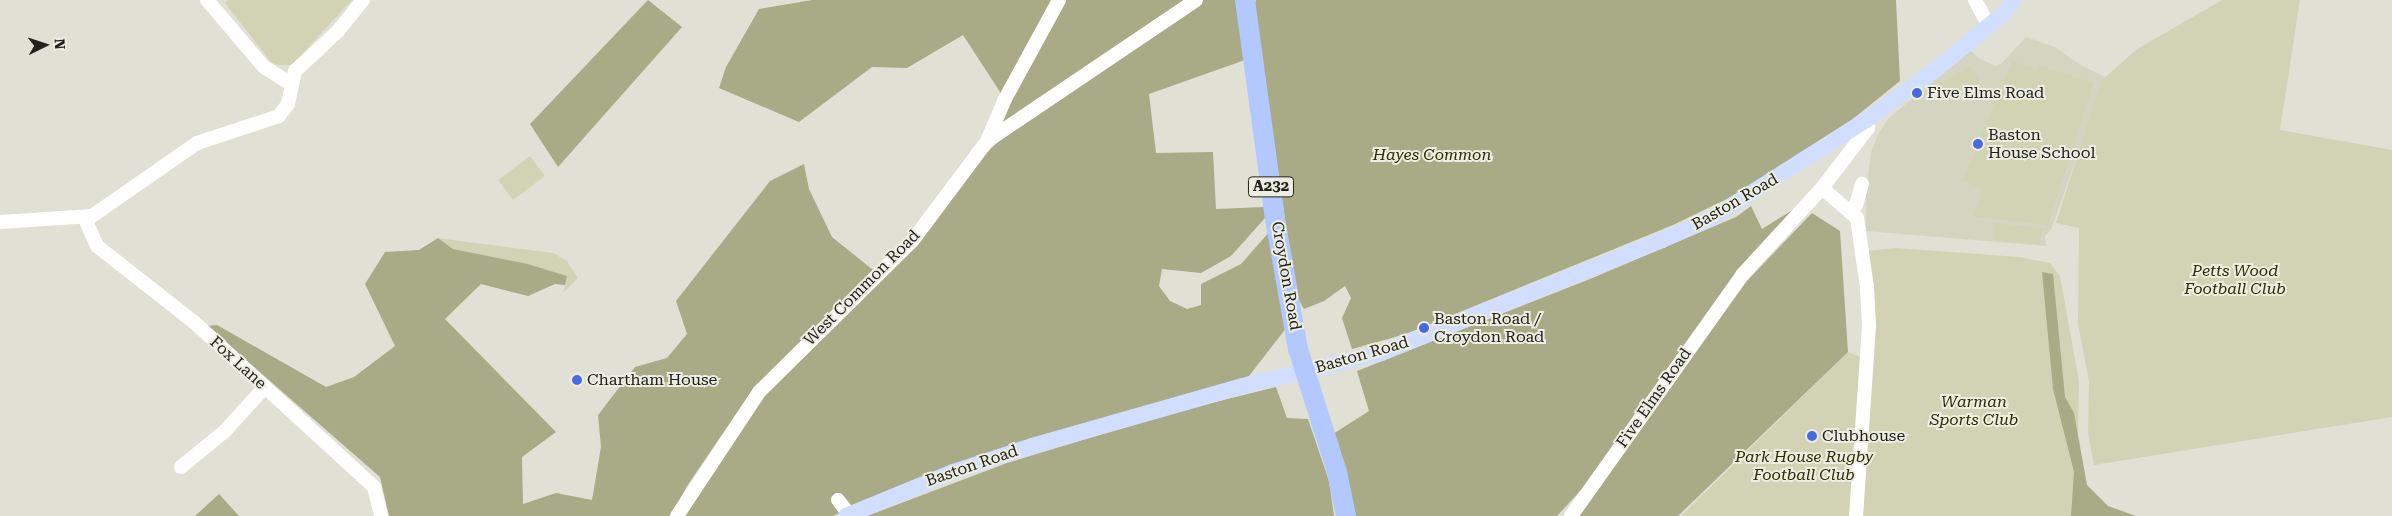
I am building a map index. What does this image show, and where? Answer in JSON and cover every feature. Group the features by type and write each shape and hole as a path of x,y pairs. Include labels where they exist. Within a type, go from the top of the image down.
{"highway":[{"name":"Croydon Road","path":"1245,0 1275,220 1304,372 1337,472 1346,516"}],"main road":[{"name":"Baston Road","path":"848,515 953,472 1032,446 1381,353 1516,297 1609,264 1695,226 1761,189 1866,120 1988,26 2014,0"}],"street":[{"path":"207,0 264,66 291,84"},
{"path":"0,222 84,219 197,143 279,116 288,104 295,71 338,31 363,0"},
{"path":"987,141 1005,99 1059,0"},
{"name":"West Common Road","path":"677,516 758,392 913,240 987,141 1196,0"},
{"path":"1975,0 1988,26"},
{"name":"Five Elms Road","path":"1571,516 1742,275 1822,188 1868,128 1866,120"},
{"path":"1851,212 1856,205 1862,184"},
{"path":"1822,188 1857,218 1862,244 1869,326 1856,516"},
{"name":"Fox Lane","path":"84,219 97,246 194,322 374,487 381,516"},
{"path":"181,467 226,431 265,387"},
{"path":"838,500 848,515"}],"shaded area":[{"name":"Baston House School","path":"2026,37 2055,47 2079,64 2105,77 2051,230 2045,236 2046,246 1866,231 1866,192 1871,153 1878,134 1889,118 1970,50 1979,58 1995,66 2001,64"}],"green space":[{"path":"228,0 352,0 292,65 278,65 271,62 225,3"},
{"path":"648,0 682,27 558,167 530,124"},
{"path":"812,0 1054,0 1002,95 963,35 907,68 872,67 799,122 719,88 726,67 759,9"},
{"path":"1066,0 1187,0 990,134 1025,75"},
{"path":"1201,0 1237,0 1245,60 1149,94 1156,153 1213,152 1216,209 1264,207 1265,218 1231,256 1201,273 1162,269 1159,286 1170,301 1187,309 1201,305 1201,284 1241,264 1271,230 1287,327 1249,376 866,501 833,516 684,516 764,395 976,162 997,143"},
{"name":"Hayes Common","path":"1256,0 1896,0 1900,81 1849,122 1733,196 1673,225 1406,334 1352,349 1342,318 1351,298 1345,286 1324,301 1304,309 1296,295 1254,7"},
{"name":"Petts Wood Football Club","path":"2222,0 2300,0 2280,130 2392,150 2392,417 2094,465 2088,433 2089,382 2078,323 2079,228 2056,223 2101,81 2137,49"},
{"path":"2012,61 2036,69 2038,65 2094,83 2048,225 1973,217 1982,189 1963,180"},
{"path":"1970,66 1980,82 1952,100 1942,83"},
{"path":"530,156 545,176 513,200 498,180"},
{"path":"804,164 809,189 832,237 873,270 753,389 687,486 671,516 389,516 380,477 207,326 217,325 326,387 354,377 395,346 365,284 385,252 419,250 438,238 453,249 528,264 567,276 565,285 555,284 528,296 481,284 445,319 556,432 522,457 523,504 556,493 592,500 601,447 598,415 635,367 667,358 687,334 676,301 770,181"},
{"path":"1751,206 1762,229 1799,206 1591,479 1557,516 1349,516 1333,434 1369,411 1357,371 1590,279 1736,217"},
{"path":"1812,213 1840,231 1848,352 1678,516 1575,516 1746,282"},
{"path":"1995,223 2042,228 2040,245 1993,240"},
{"path":"438,238 553,253 567,261 578,278 563,293 567,276 528,264 453,249"},
{"name":"Warman Sports Club","path":"1896,248 2019,257 2050,263 2060,276 2079,381 2078,450 2087,516 1862,516 1864,251"},
{"path":"2042,272 2053,274 2065,397 2074,413 2087,485 2108,506 2136,516 2071,516 2074,472 2053,389"},
{"name":"Park House Rugby Football Club","path":"1848,352 1863,358 1851,516 1681,516"},
{"path":"1276,387 1287,418 1308,419 1329,481 1334,516 867,516 1007,463 1175,412"},
{"path":"219,494 239,516 195,516"}],"place":[{"name":"Five Elms Road","path":"1917,93"},
{"name":"Baston House School","path":"1978,144"},
{"name":"Baston Road / Croydon Road","path":"1424,328"},
{"name":"Chartham House","path":"577,380"},
{"name":"Clubhouse","path":"1812,436"}]}
